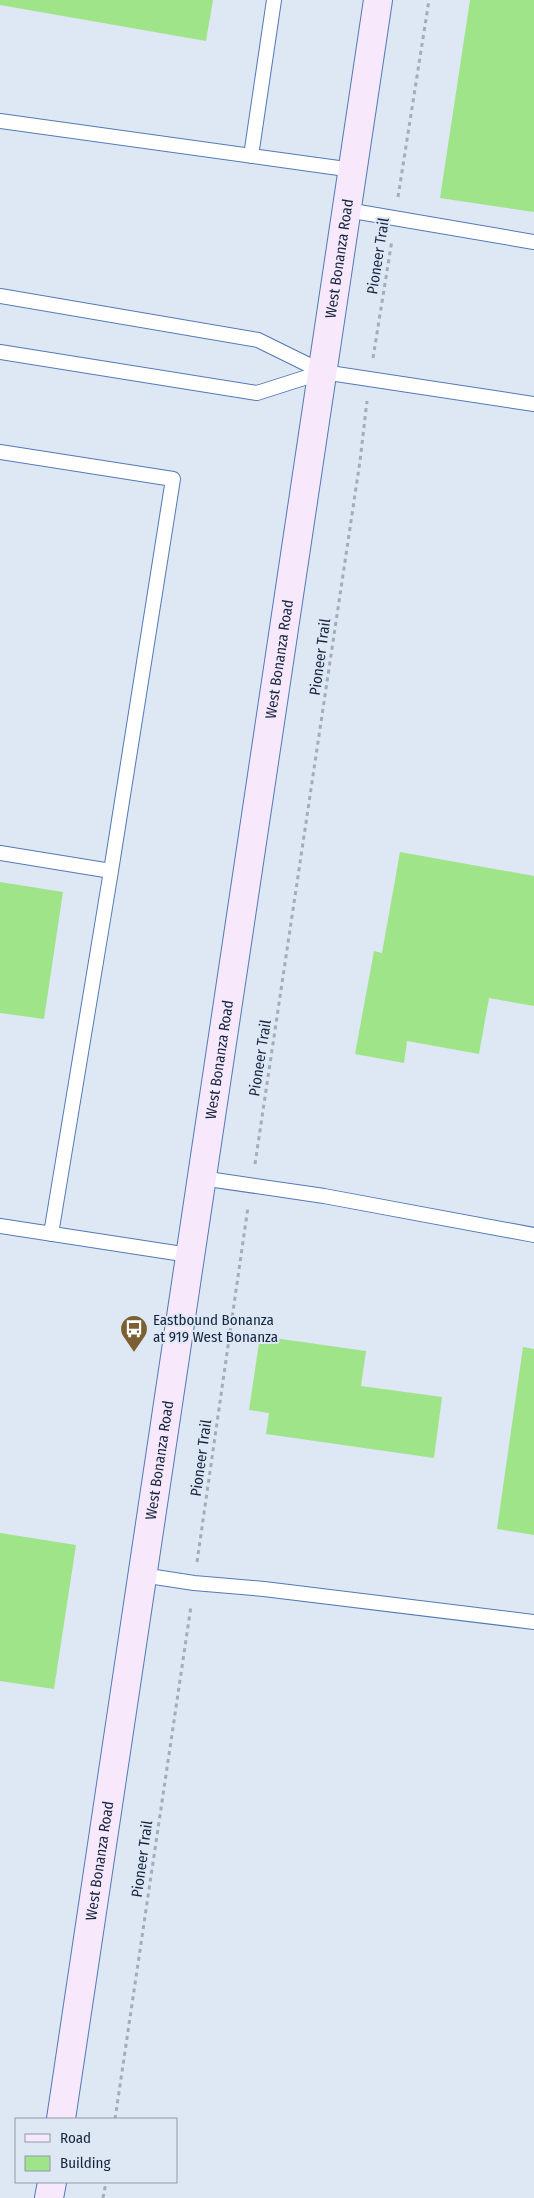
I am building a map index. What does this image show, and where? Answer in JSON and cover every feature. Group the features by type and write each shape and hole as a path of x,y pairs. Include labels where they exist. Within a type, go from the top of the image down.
{"main road":[{"name":"West Bonanza Road","path":"61,2118 378,0"},
{"path":"49,2198 52,2183"}],"lane":[{"path":"251,156 274,0"},
{"path":"0,120 352,170"},
{"path":"347,210 534,242"},
{"path":"0,296 258,340 323,372 534,404"},
{"path":"0,352 256,393 323,372"},
{"path":"0,452 173,479 51,1234"},
{"path":"0,853 111,871"},
{"path":"201,1178 324,1196 534,1235"},
{"path":"0,1226 189,1255"},
{"path":"142,1576 534,1622"}],"path":[{"name":"Pioneer Trail","path":"115,2118 251,1186 360,461 369,379 429,0"},
{"path":"103,2198 106,2183"}],"building":[{"path":"0,0 213,0 206,41 0,5"},
{"path":"470,0 534,0 534,212 440,198"},
{"path":"400,852 534,876 534,1006 489,998 479,1054 407,1041 404,1063 355,1054 374,951 382,953"},
{"path":"0,882 63,892 44,1019 0,1013"},
{"path":"260,1336 366,1351 361,1386 442,1397 434,1458 266,1434 269,1413 249,1410"},
{"path":"523,1347 534,1349 534,1535 497,1529"},
{"path":"0,1533 76,1545 54,1689 0,1681"}],"place":[{"name":"Eastbound Bonanza at 919 West Bonanza","path":"134,1353"}]}
